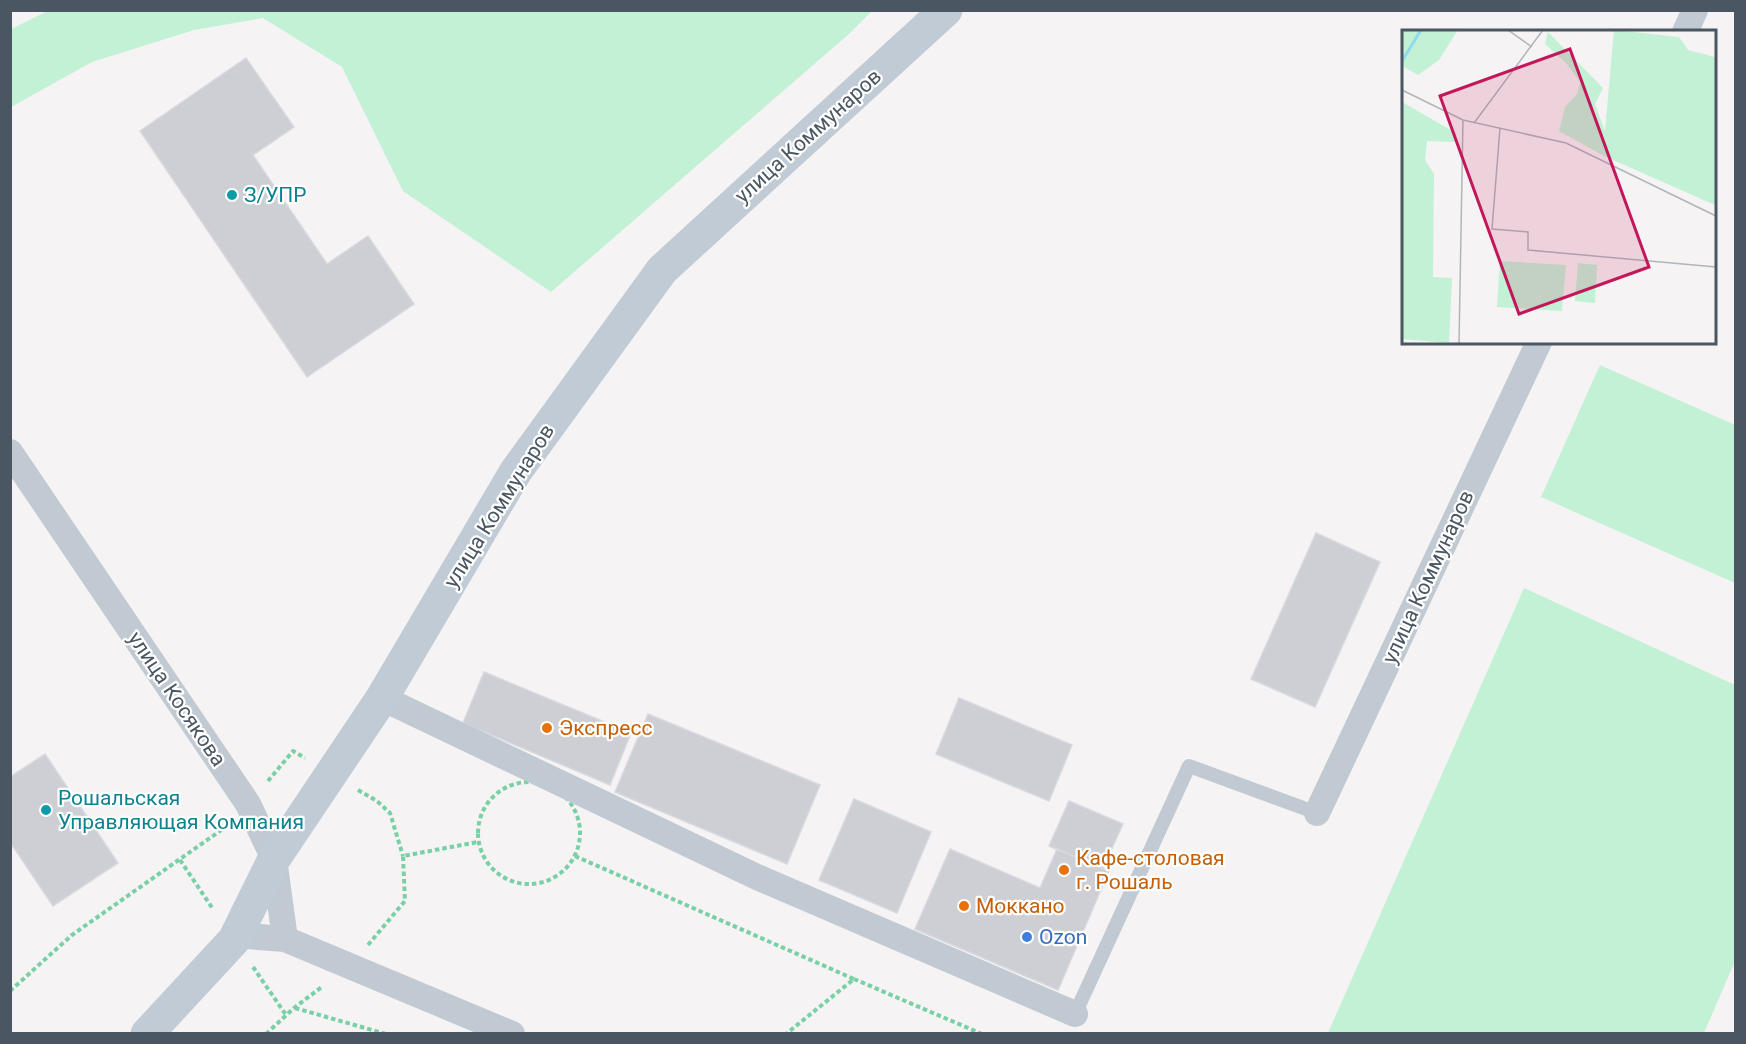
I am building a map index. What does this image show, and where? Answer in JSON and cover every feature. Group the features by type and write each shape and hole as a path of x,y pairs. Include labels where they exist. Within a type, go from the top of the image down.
{"street":[{"name":"улица Коммунаров","path":"147,1034 234,940 274,859 382,698 516,471 662,270 946,10"},
{"path":"1686,30 1695,10"},
{"name":"улица Коммунаров","path":"1317,813 1538,344"},
{"name":"улица Косякова","path":"10,452 248,804 274,859 285,939"},
{"path":"382,698 757,877 1075,1014"},
{"path":"234,940 246,936 285,939 512,1034"}],"lane":[{"path":"1075,1014 1189,766 1317,813"}],"path":[{"path":"520,782 536,782 552,786 565,796 575,809 580,824 580,840 575,856 566,869 553,879 538,884 521,884 506,879 493,870 483,857 478,842 478,826 483,810 492,797 505,787 520,782"},
{"path":"10,991 72,935 225,828 248,804"},
{"path":"266,1034 294,1008 351,966 405,901 403,856 478,842"},
{"path":"575,856 982,1034"},
{"path":"786,1034 854,979"},
{"path":"294,1008 386,1034"}],"green space":[{"path":"50,10 872,11 849,34 551,292 403,191 342,67 263,18 194,30 92,62 11,107 11,29"},
{"path":"1600,365 1735,425 1735,583 1541,497"},
{"path":"1524,588 1735,685 1735,961 1704,1033 1328,1033"}],"building":[{"name":"З/УПР","path":"246,58 294,127 253,155 327,264 368,236 414,304 307,377 140,131"},
{"path":"1316,533 1380,562 1315,707 1251,679"},
{"path":"484,672 631,733 610,785 463,723"},
{"path":"959,698 1072,745 1049,801 936,754"},
{"path":"648,714 820,785 787,864 615,792"},
{"name":"Рошальская Управляющая Компания","path":"45,754 118,863 53,906 10,842 10,777"},
{"path":"854,799 931,832 897,913 819,880"},
{"path":"1069,801 1123,824 1103,868 1049,846"},
{"path":"950,849 1040,888 1057,849 1109,871 1058,990 915,929"}],"place":[{"name":"З/УПР","path":"232,195"},
{"name":"Экспресс","path":"547,728"},
{"name":"Рошальская Управляющая Компания","path":"46,810"},
{"name":"Кафе-столовая г. Рошаль","path":"1064,870"},
{"name":"Моккано","path":"964,906"},
{"name":"Ozon","path":"1027,937"}]}
